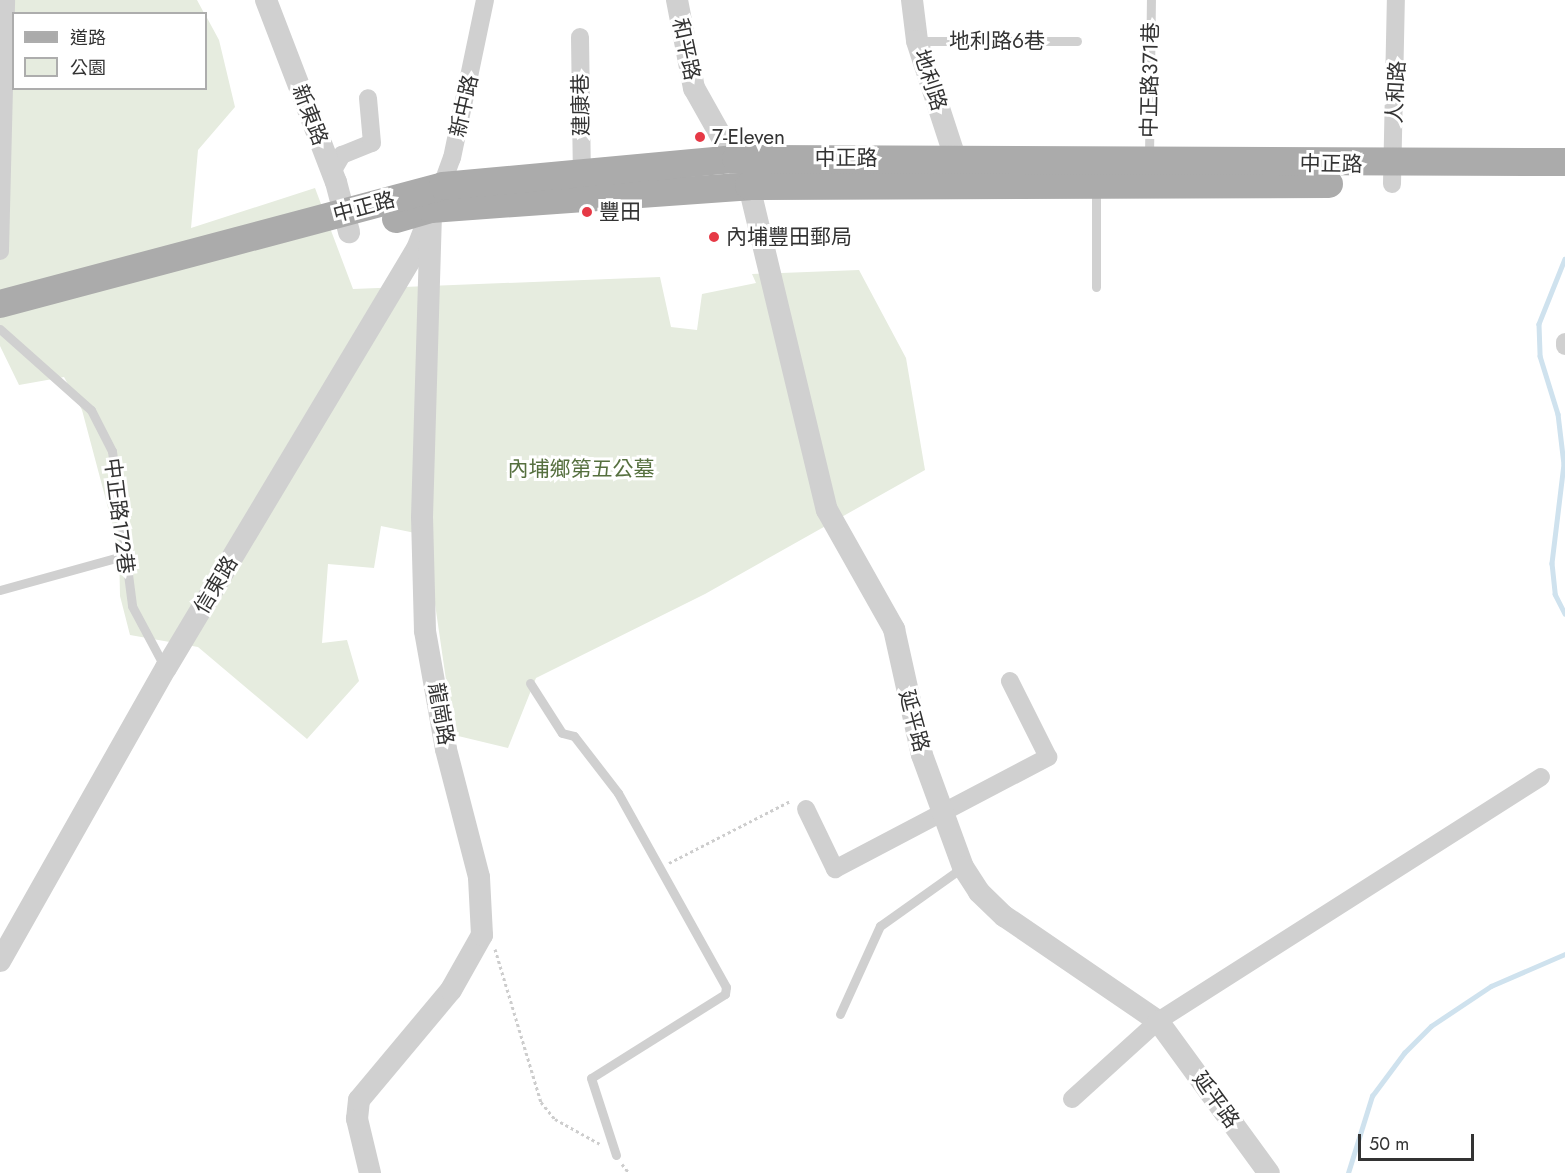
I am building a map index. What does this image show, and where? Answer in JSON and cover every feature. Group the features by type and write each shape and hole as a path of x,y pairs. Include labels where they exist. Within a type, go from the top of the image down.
{"main road":[{"name":"中正路","path":"0,323 437,197 582,172 736,159 955,158 1149,161 1392,175"},
{"name":"中正路","path":"437,197 749,186 1096,182 1564,171"},
{"name":"中正路","path":"0,304 347,222"}],"street":[{"path":"0,251 6,0"},
{"name":"新東路","path":"266,0 332,172 347,222"},
{"name":"新中路","path":"437,197 486,0"},
{"name":"和平路","path":"677,0 694,88 736,159"},
{"name":"地利路","path":"912,0 916,41 955,158"},
{"name":"人和路","path":"1392,175 1396,0"},
{"name":"建康巷","path":"580,37 582,172"},
{"path":"332,172 342,155 372,143 368,98"},
{"name":"延平路","path":"736,159 749,186 827,510 894,629 907,701 963,867 979,892 1004,916 1158,1021 1269,1173"},
{"name":"信東路","path":"0,961 166,668 417,249 437,197"},
{"name":"龍崗路","path":"437,197 422,518 425,631 446,748 479,877 482,935"},
{"path":"798,805 835,869 1048,757 1010,681"},
{"path":"1072,1099 1158,1021 1541,777"},
{"path":"370,1173 357,1119 359,1100 451,990 482,935"}],"lane":[{"name":"中正路371巷","path":"1149,161 1151,0"},
{"name":"地利路6巷","path":"916,41 1077,41"},
{"path":"1096,182 1096,287"},
{"name":"中正路172巷","path":"0,329 91,410 111,451 123,556 132,606 166,668"},
{"path":"0,590 123,556"},
{"path":"530,683 562,733 574,736 618,793 660,867 725,994 591,1078 616,1155"},
{"path":"840,1014 880,926 963,867"}],"path":[{"path":"660,867 798,805"},
{"path":"482,935 494,944 541,1102 555,1119 616,1155 629,1173"}],"green space":[{"name":"內埔鄉第五公墓","path":"0,0 197,0 203,12 12,12 12,90 207,90 207,18 219,40 235,107 198,150 191,228 315,188 353,289 660,277 671,327 697,330 702,294 756,283 752,274 859,270 906,358 925,470 705,594 536,678 508,748 454,735 425,535 381,526 374,568 328,564 322,643 347,640 359,681 307,739 198,647 130,635 120,596 119,549 82,410 64,377 19,385 0,346"}],"waterway":[{"path":"1565,259 1539,324 1540,356 1558,414 1564,464 1552,563 1555,594 1565,614"},
{"path":"1348,1173 1372,1096 1404,1053 1431,1026 1491,986 1565,954"}],"place":[{"name":"7-Eleven","path":"700,137"},
{"name":"豐田","path":"587,212"},
{"name":"內埔豐田郵局","path":"714,237"}]}
